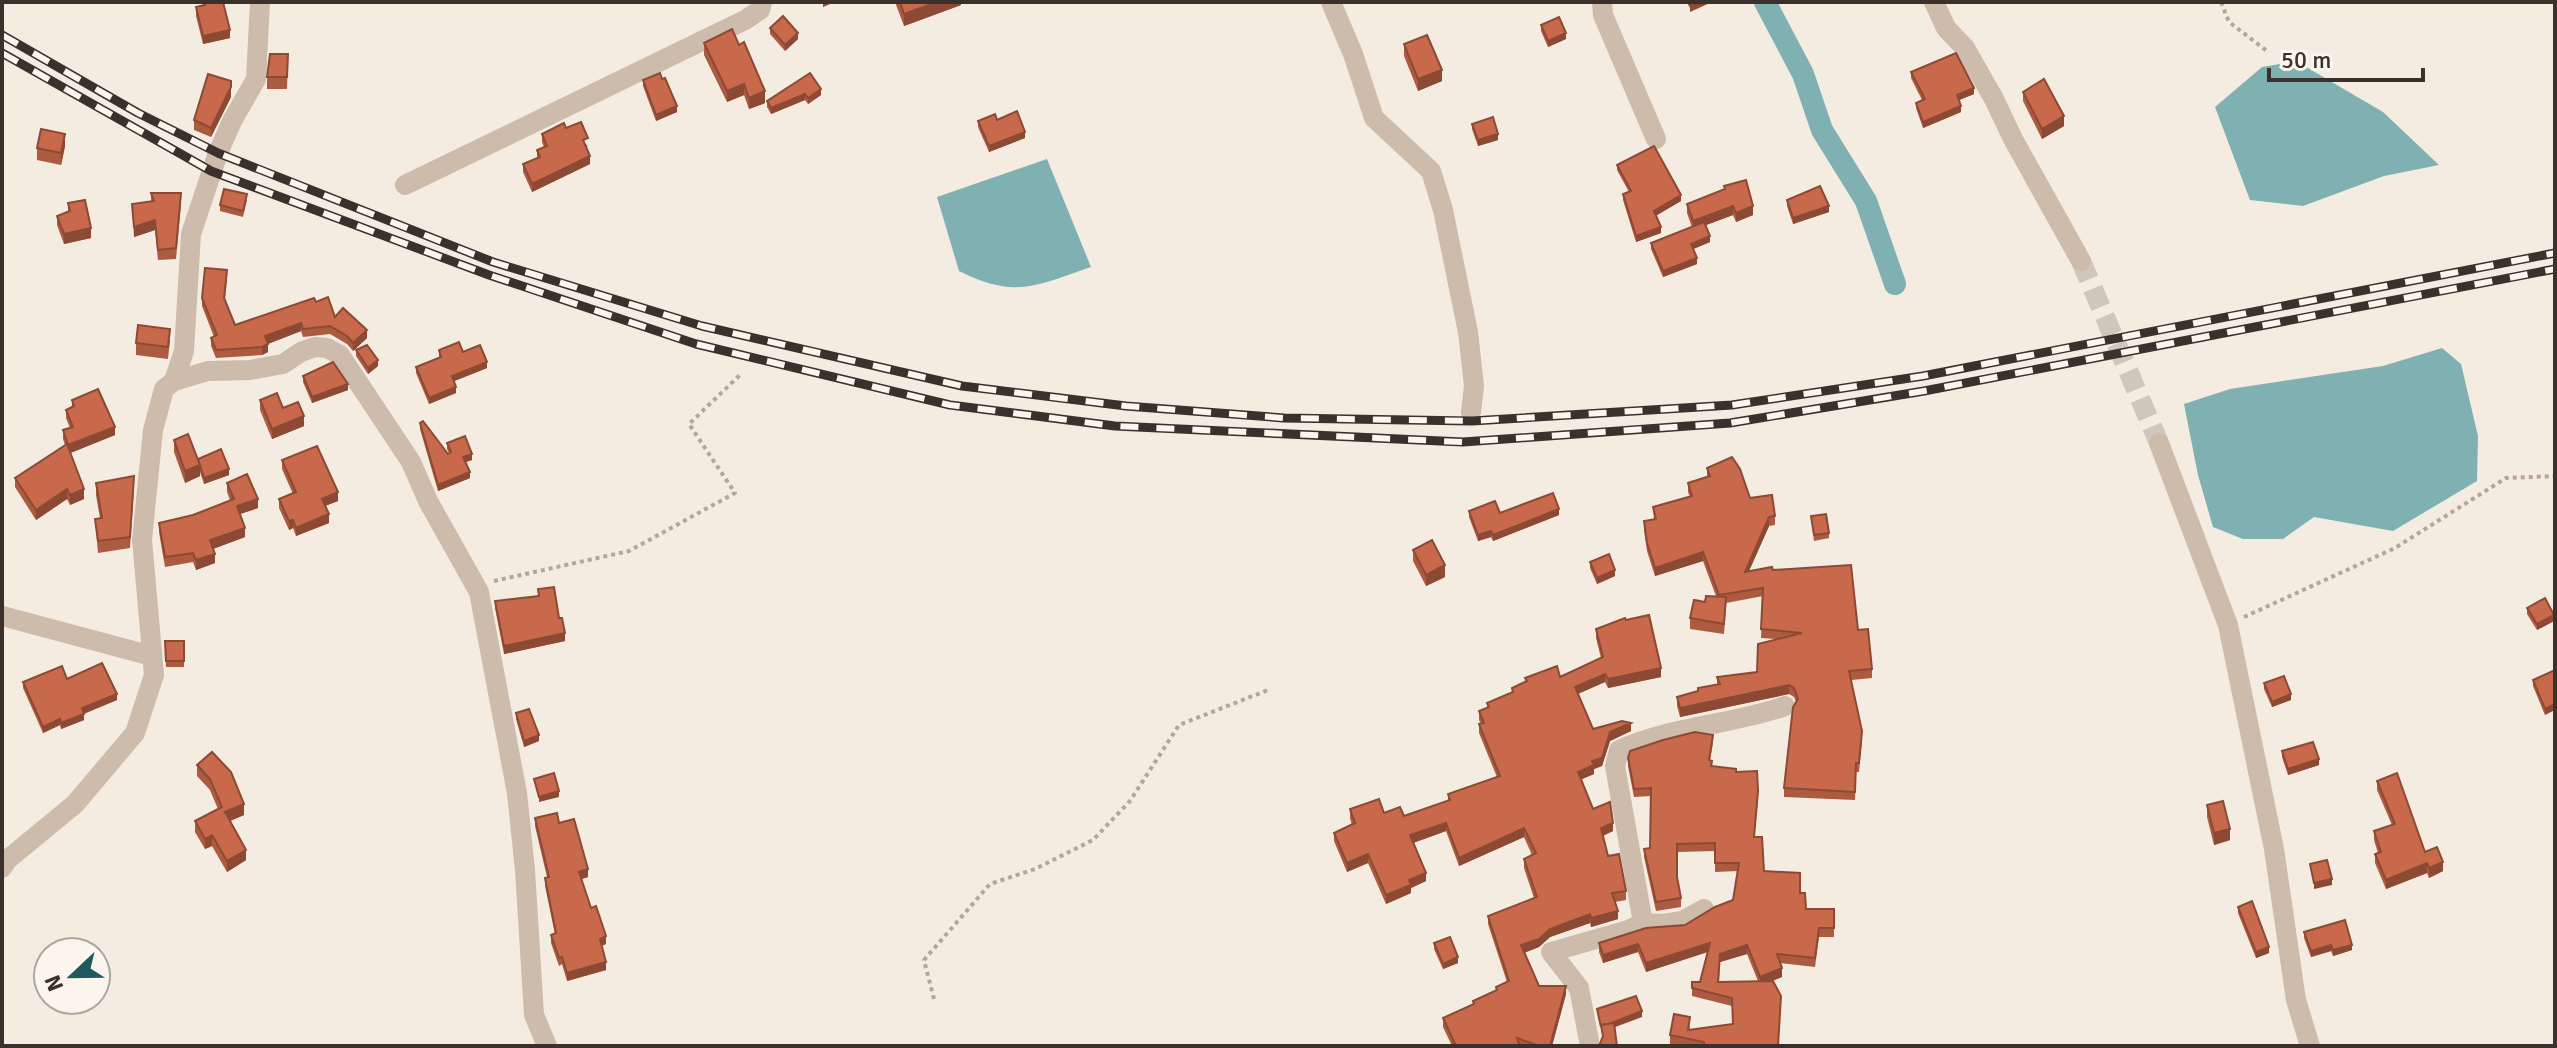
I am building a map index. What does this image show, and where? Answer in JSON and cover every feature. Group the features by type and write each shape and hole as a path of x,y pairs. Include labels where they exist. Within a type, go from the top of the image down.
{"street":[{"path":"174,381 184,351 191,234 227,131 256,79 260,2"},
{"path":"405,185 745,20 760,10 762,2"},
{"path":"1331,2 1353,54 1374,118 1431,171 1443,210 1468,332 1474,386 1471,412"},
{"path":"1602,2 1603,15 1656,139"},
{"path":"1934,2 1946,28 1965,48 1994,99 2081,261"},
{"path":"2,868 7,860 75,804 135,733 154,675 142,540 153,430 164,389 174,381 208,371 275,366 315,347 327,348 340,355 411,462 428,501 476,586 490,641 517,793 534,1015 547,1046"},
{"path":"2159,443 2228,625 2274,849 2296,1000 2310,1046"},
{"path":"2,616 152,656"},
{"path":"1643,923 1615,766 1619,750 1639,741 1753,717 1785,706"},
{"path":"1590,1046 1579,988 1551,952 1643,923 1682,921 1704,909"}],"path":[{"path":"2221,2 2229,22 2267,51"},
{"path":"476,586 629,551 735,493 689,424 741,374"},
{"path":"2228,625 2395,548 2506,478 2555,476"},
{"path":"934,999 924,960 990,884 1035,869 1093,840 1130,801 1179,725 1268,690"}],"water":[{"path":"2296,61 2383,112 2439,165 2384,176 2303,206 2250,200 2215,107 2262,67"},
{"path":"1047,159 1091,267 1025,287 995,285 959,271 937,197"},
{"path":"2442,348 2461,364 2478,436 2477,481 2393,531 2314,517 2283,539 2243,539 2213,527 2198,475 2184,404 2230,389 2383,366"}],"building":[{"path":"204,2 223,2 230,30 203,36 196,7 205,5"},
{"path":"900,2 937,2 904,14"},
{"path":"783,16 798,33 785,45 770,28"},
{"path":"1559,17 1566,33 1548,41 1541,25"},
{"path":"732,29 739,45 744,42 765,91 749,98 744,84 727,91 704,43"},
{"path":"1427,35 1442,70 1418,79 1404,44"},
{"path":"1956,53 1974,88 1957,95 1961,106 1923,122 1916,103 1925,99 1911,72"},
{"path":"270,54 288,54 287,77 267,77"},
{"path":"660,73 677,106 656,115 643,80"},
{"path":"810,73 821,89 808,98 805,94 771,108 767,101"},
{"path":"208,74 231,81 211,128 194,120"},
{"path":"2044,79 2064,116 2042,129 2023,92"},
{"path":"1017,111 1025,132 989,146 978,121 995,114 997,120"},
{"path":"1493,117 1498,134 1478,140 1472,124"},
{"path":"581,122 588,138 583,140 590,156 532,184 523,164 540,157 537,150 547,146 542,134 564,123 566,128"},
{"path":"41,129 65,134 61,153 37,148"},
{"path":"1654,146 1681,195 1654,211 1661,227 1636,236 1623,194 1631,191 1617,165"},
{"path":"1746,180 1753,206 1736,213 1733,206 1693,221 1687,204 1725,189 1724,186"},
{"path":"1820,186 1829,206 1793,218 1787,200"},
{"path":"224,189 247,194 243,211 220,205"},
{"path":"151,193 181,193 176,248 158,250 155,220 134,227 132,204 154,201"},
{"path":"85,200 91,228 64,234 57,216 70,211 68,203"},
{"path":"1704,222 1710,236 1691,244 1697,258 1663,271 1651,243"},
{"path":"205,268 227,270 224,298 235,325 314,298 316,302 328,297 335,317 343,308 367,330 353,343 330,326 303,329 301,323 265,336 268,344 262,347 216,350 211,338 217,335 202,298"},
{"path":"138,325 170,329 168,347 136,343"},
{"path":"459,342 463,352 480,345 487,362 452,376 456,387 429,398 416,367 441,357 439,350"},
{"path":"367,345 378,360 368,368 356,350"},
{"path":"333,362 348,384 312,397 303,376"},
{"path":"98,389 115,427 68,445 63,430 73,427 66,410 74,406 72,400"},
{"path":"277,393 283,408 298,402 304,416 272,429 260,400"},
{"path":"423,421 448,454 451,452 447,443 465,436 472,454 463,457 470,472 438,485 420,423"},
{"path":"188,434 200,465 185,471 174,440"},
{"path":"67,444 84,489 70,495 67,489 36,510 15,478"},
{"path":"317,446 338,492 322,499 329,514 296,528 293,520 289,521 279,499 296,492 282,460"},
{"path":"221,449 229,469 204,478 198,459"},
{"path":"1732,457 1740,469 1750,498 1772,495 1775,516 1769,517 1745,572 1772,567 1773,570 1851,565 1858,630 1868,629 1872,669 1849,671 1862,731 1855,792 1784,788 1793,707 1798,699 1794,688 1789,685 1680,708 1677,697 1698,691 1698,688 1720,684 1717,677 1757,672 1758,644 1802,633 1761,629 1763,588 1719,595 1703,552 1655,568 1644,521 1656,519 1653,507 1692,496 1688,483 1710,476 1707,468"},
{"path":"247,474 258,499 237,506 245,528 210,540 215,554 196,560 193,553 165,557 159,523 193,515 234,499 227,483"},
{"path":"134,476 130,537 98,541 95,519 102,518 96,483"},
{"path":"1553,493 1559,509 1493,535 1491,531 1478,535 1469,511 1495,501 1500,513"},
{"path":"1826,514 1829,533 1814,535 1811,516"},
{"path":"1432,540 1445,565 1426,575 1413,550"},
{"path":"1609,554 1615,570 1597,578 1590,562"},
{"path":"554,587 565,633 504,646 495,601 539,596 538,589"},
{"path":"1706,596 1726,597 1724,624 1690,618 1694,600 1705,602"},
{"path":"2545,598 2554,615 2537,624 2527,608"},
{"path":"1649,615 1661,668 1608,679 1605,674 1575,687 1593,729 1622,721 1631,723 1610,732 1602,758 1592,761 1594,765 1578,772 1593,809 1610,802 1613,823 1601,828 1608,856 1619,854 1626,891 1612,893 1618,911 1591,918 1590,914 1550,929 1539,939 1521,945 1539,986 1566,986 1550,1046 1539,1046 1517,1038 1520,1046 1456,1046 1443,1018 1474,1004 1473,1001 1509,981 1488,916 1537,897 1524,859 1536,853 1524,828 1459,858 1446,823 1410,835 1426,873 1409,880 1411,885 1386,895 1368,854 1347,863 1334,833 1355,823 1350,809 1379,799 1384,813 1400,807 1404,816 1450,800 1448,794 1500,776 1479,724 1484,723 1479,711 1489,707 1487,703 1513,692 1512,688 1527,681 1525,678 1557,666 1560,677 1603,657 1596,629 1625,618"},
{"path":"165,641 184,641 184,661 166,661"},
{"path":"102,663 117,694 82,708 84,714 61,723 60,719 43,727 23,682 62,666 67,679"},
{"path":"2555,670 2555,704 2545,709 2533,680"},
{"path":"2284,676 2291,694 2272,702 2264,683"},
{"path":"529,709 539,735 524,741 516,713"},
{"path":"1695,732 1713,735 1711,766 1736,769 1736,772 1757,771 1754,837 1762,837 1764,871 1800,873 1800,893 1805,893 1806,909 1834,909 1834,928 1819,928 1815,958 1777,954 1782,968 1760,977 1747,945 1720,954 1718,982 1773,981 1781,996 1778,1046 1705,1046 1704,1042 1670,1035 1674,1014 1690,1017 1688,1030 1733,1024 1732,998 1692,988 1692,982 1700,982 1710,943 1646,963 1638,944 1603,955 1599,943 1646,928 1685,925 1733,900 1739,863 1715,863 1715,843 1677,844 1677,877 1681,898 1656,902 1644,849 1650,848 1651,788 1634,789 1628,758 1630,751"},
{"path":"2313,742 2319,759 2288,769 2282,751"},
{"path":"212,752 231,772 244,804 225,812 246,850 227,861 212,835 205,839 195,821 222,807 210,779 197,765"},
{"path":"554,773 559,791 539,797 534,779"},
{"path":"2397,773 2425,852 2437,847 2443,862 2429,868 2427,863 2386,880 2375,854 2381,852 2374,831 2395,824 2377,781"},
{"path":"2223,801 2230,829 2214,833 2207,805"},
{"path":"557,813 559,823 574,819 588,869 579,872 591,908 596,906 606,936 600,939 606,962 567,973 551,935 556,933 545,878 549,877 535,818"},
{"path":"2327,860 2332,879 2314,883 2310,864"},
{"path":"2252,901 2269,947 2256,952 2238,907"},
{"path":"2345,920 2352,945 2333,950 2331,945 2311,951 2304,932"},
{"path":"1450,937 1458,957 1443,964 1434,943"},
{"path":"1636,996 1642,1011 1601,1027 1597,1009"},
{"path":"1614,1023 1617,1046 1599,1046 1603,1036 1601,1025"}],"waterway":[{"path":"1765,2 1803,74 1822,130 1866,201 1895,284"}],"tunnel":[{"path":"2081,261 2159,443"}],"railway":[{"path":"2,35 138,113 218,153 493,262 702,326 962,386 1126,406 1284,418 1472,421 1732,405 1923,376 2555,253"},
{"path":"2,53 211,171 489,275 696,344 950,405 1115,426 1463,442 1730,423 1924,391 2555,269"}]}
